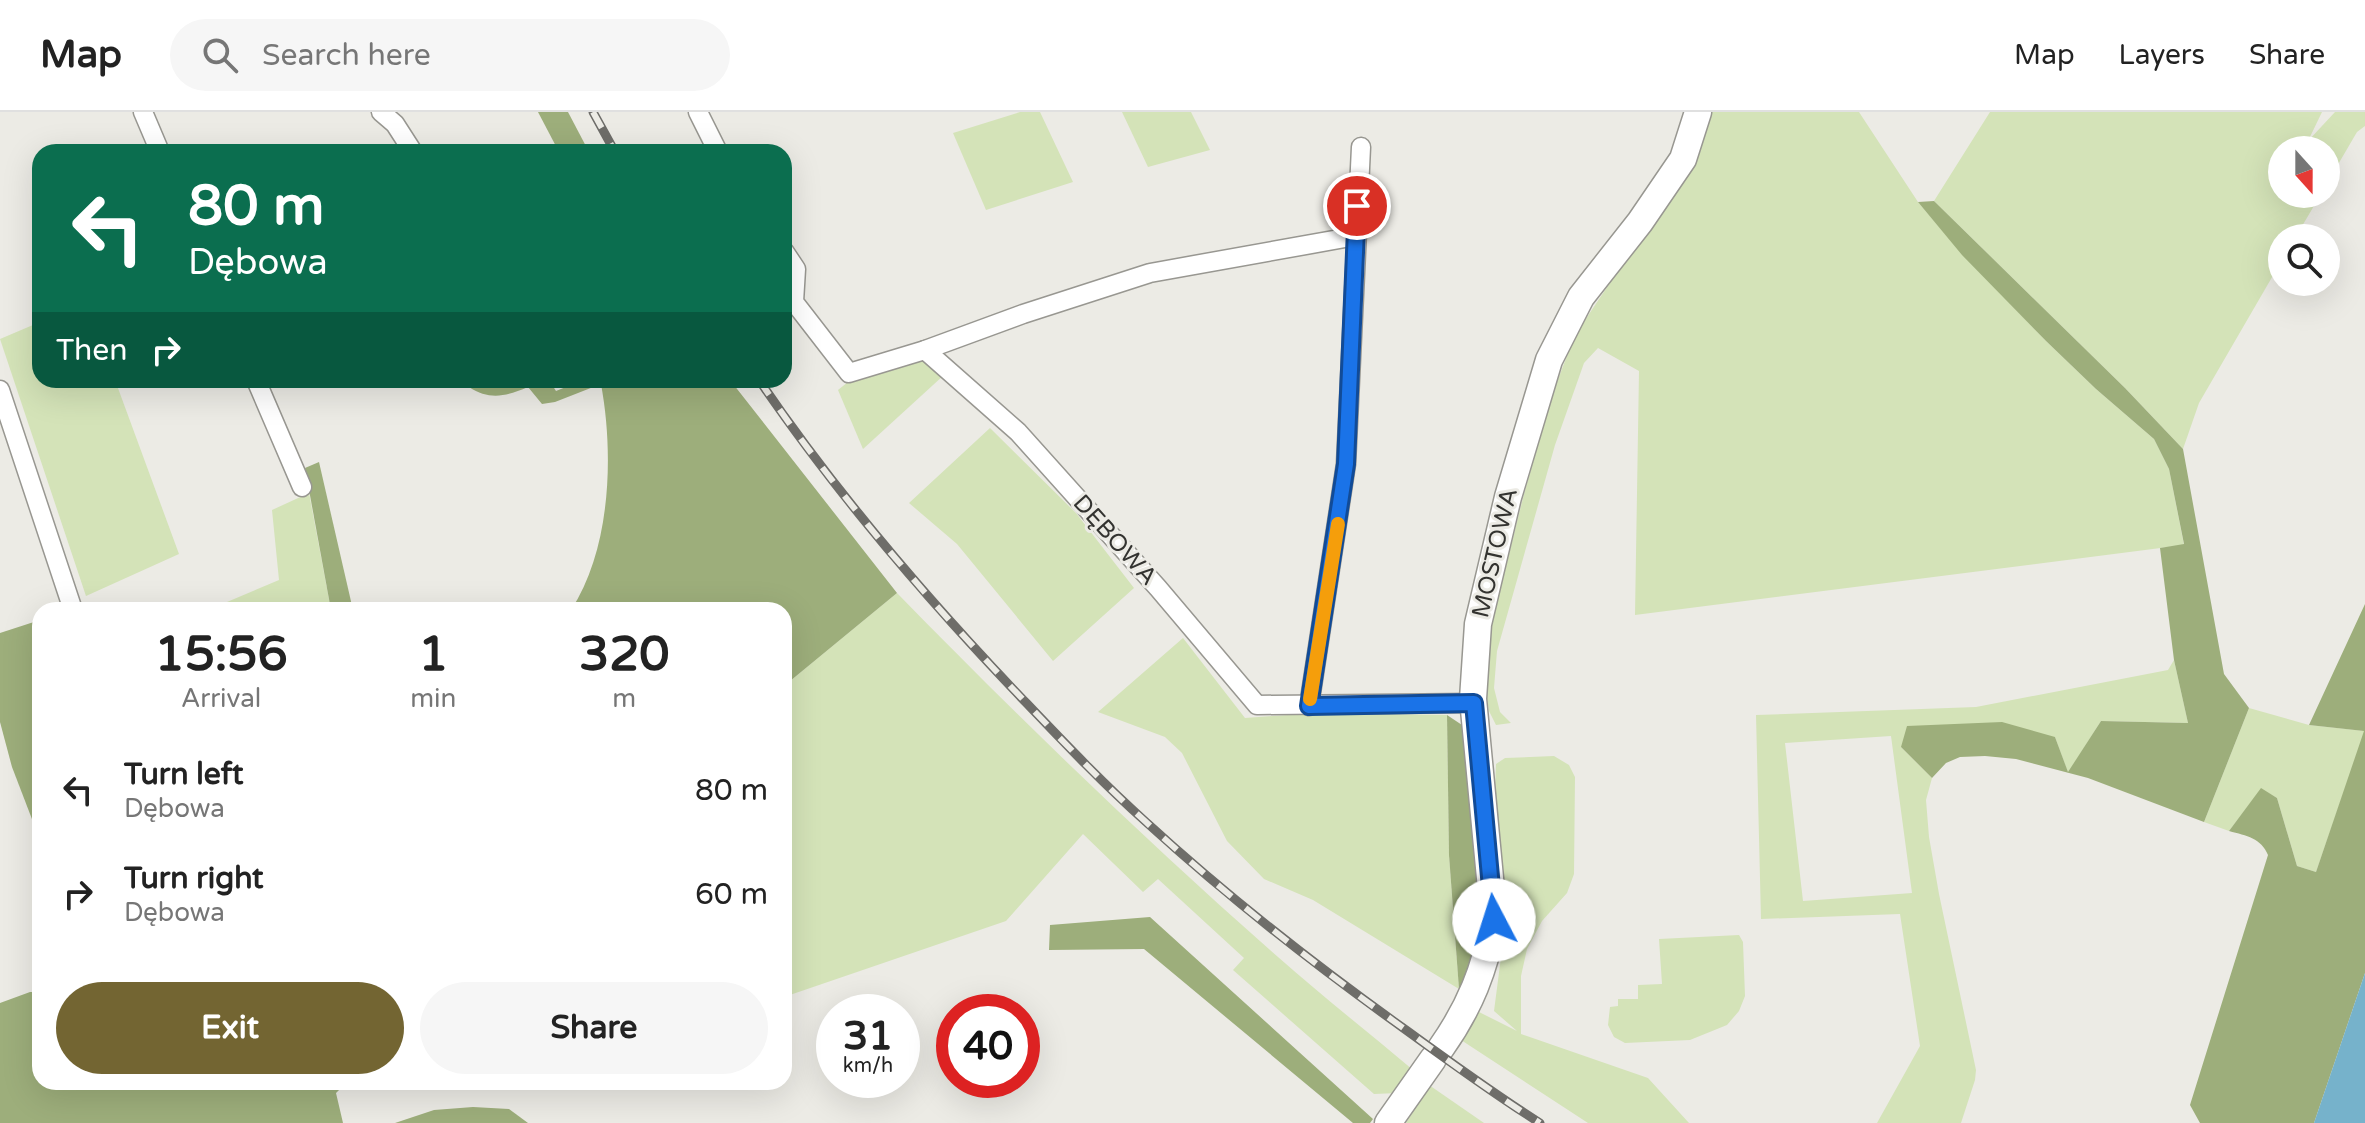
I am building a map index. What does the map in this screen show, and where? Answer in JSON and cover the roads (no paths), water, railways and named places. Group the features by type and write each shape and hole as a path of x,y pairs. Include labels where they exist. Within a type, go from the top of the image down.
{"street":[{"path":"143,112 157,144"},
{"path":"381,112 395,124 408,144"},
{"path":"698,112 714,144"},
{"name":"MOSTOWA","path":"1388,1123 1442,1046 1478,984 1488,956 1494,920 1474,703 1478,624 1508,497 1549,360 1581,297 1640,222 1683,159 1698,112"},
{"path":"1309,706 1346,464 1361,147"},
{"path":"792,263 796,269 794,302 849,373 1150,273 1356,236"},
{"name":"DĘBOWA","path":"925,350 1018,432 1158,588 1257,705 1474,703"},
{"path":"259,388 302,487"},
{"path":"0,390 5,420 70,602"}],"water":[{"path":"2365,973 2365,1123 2314,1123"}],"railway":[{"path":"593,112 611,144"},
{"path":"765,388 848,501 912,578 1111,790 1208,877 1305,955 1456,1066 1540,1123"}]}
